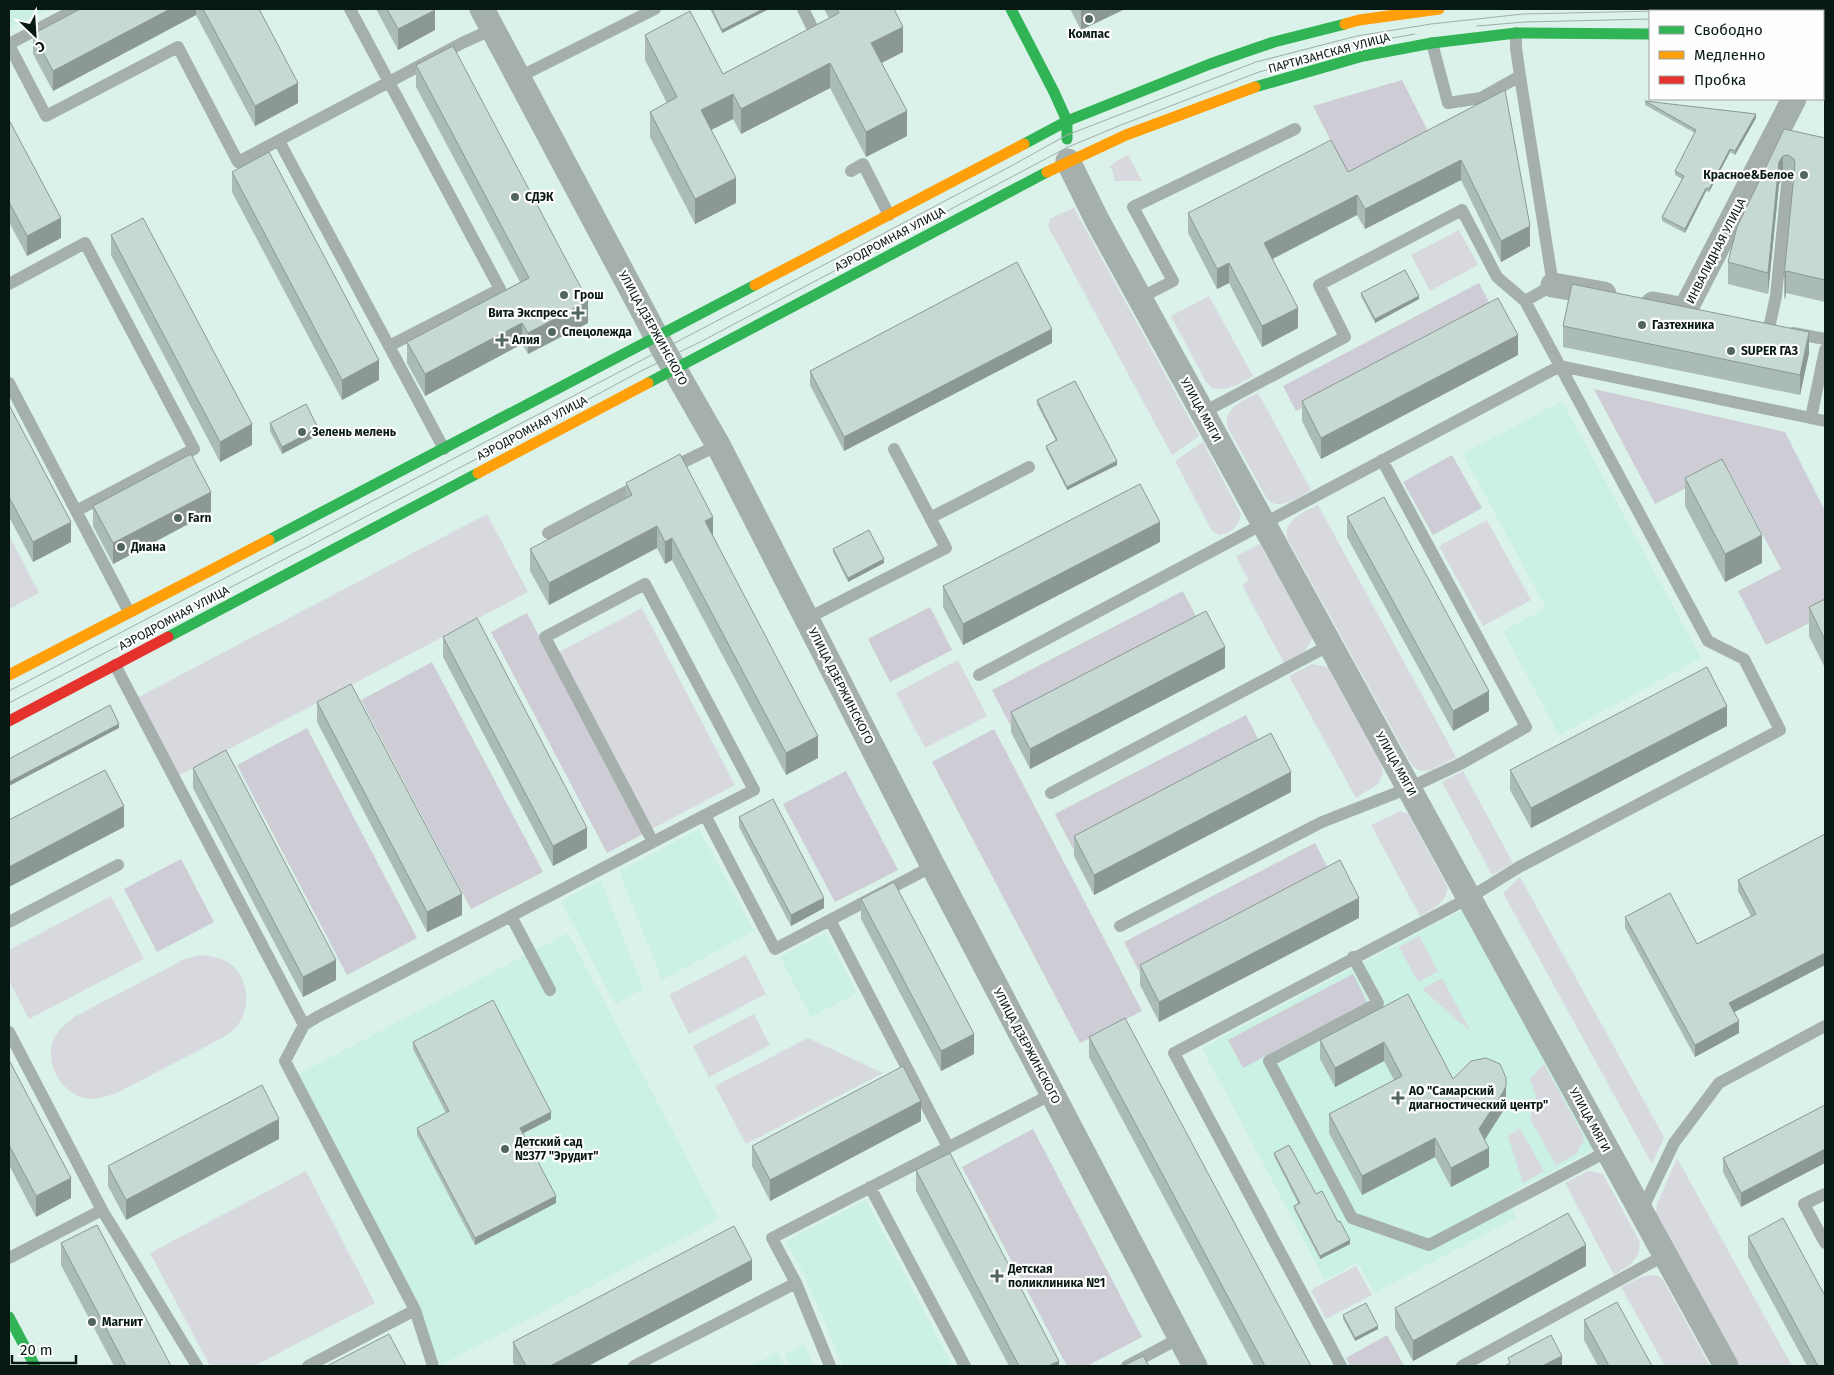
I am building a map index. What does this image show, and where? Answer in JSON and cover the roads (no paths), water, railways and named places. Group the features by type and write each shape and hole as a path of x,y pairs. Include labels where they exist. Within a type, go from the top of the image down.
{"street":[{"path":"1011,9 1067,121 1068,162"},
{"name":"ПАРТИЗАНСКАЯ УЛИЦА","path":"1067,121 1210,64 1358,14 1439,9"},
{"name":"УЛИЦА ДЗЕРЖИНСКОГО","path":"488,19 657,337 718,445 933,866 1195,1366"},
{"name":"ПАРТИЗАНСКАЯ УЛИЦА","path":"1068,162 1126,135 1248,89 1363,56 1432,43 1516,33 1649,34"},
{"name":"ИНВАЛИДНАЯ УЛИЦА","path":"1552,285 1690,311 1794,100"},
{"name":"АЭРОДРОМНАЯ УЛИЦА","path":"9,674 444,449 1067,121"},
{"name":"АЭРОДРОМНАЯ УЛИЦА","path":"9,721 674,368 1068,162"},
{"name":"УЛИЦА МЯГИ","path":"1068,162 1097,220 1202,413 1726,1366"},
{"path":"9,1317 35,1366"}],"lane":[{"path":"76,9 9,45 46,116 178,47 238,162 462,44 488,19"},
{"path":"350,9 500,288 389,346"},
{"path":"519,77 638,13 655,9"},
{"path":"802,48 818,39 803,9"},
{"path":"1516,33 1516,48 1552,285 1525,301"},
{"path":"1432,43 1448,103 1481,98 1520,76"},
{"path":"1140,298 1173,280 1133,207 1295,128"},
{"path":"279,141 444,449"},
{"path":"851,170 863,164 890,215"},
{"path":"1787,185 1776,296 1764,327 1825,339"},
{"path":"1202,413 1346,337 1319,285 1462,210 1497,277 1525,301 1708,641 1744,659 1780,730 1519,867 1469,898 1353,957 1174,1053 1341,1366"},
{"path":"9,282 85,243 194,449 76,511"},
{"path":"1811,418 1825,350"},
{"path":"979,674 1560,366 1825,421"},
{"path":"9,383 129,612"},
{"path":"548,533 718,445"},
{"path":"806,619 946,548 894,449"},
{"path":"1120,926 1322,822 1409,788 1462,763 1526,727 1382,460"},
{"path":"930,518 1029,467"},
{"path":"434,1366 415,1310 285,1061 304,1025 326,1012 754,790 645,584 545,637 653,842"},
{"path":"1051,793 1330,645"},
{"path":"115,665 304,1025"},
{"path":"705,815 775,949 933,866"},
{"path":"9,922 118,865"},
{"path":"511,916 550,990"},
{"path":"830,920 948,1147"},
{"path":"1353,957 1378,1003 1269,1061 1352,1218 1429,1245 1608,1151"},
{"path":"1642,1212 1674,1143 1719,1083 1825,1026"},
{"path":"9,1032 102,1210 197,1366"},
{"path":"830,1366 796,1283 772,1238 1052,1094"},
{"path":"870,1187 964,1366"},
{"path":"1825,1194 1804,1204 1825,1242"},
{"path":"9,1258 102,1210"},
{"path":"1462,1366 1665,1255"},
{"path":"634,1366 796,1283"},
{"path":"308,1366 415,1310"},
{"path":"1127,1366 1180,1338"}],"tram line":[{"path":"9,691 797,279 1067,135 1256,62 1357,36 1431,24 1523,14 1649,11"},
{"path":"1477,26 1525,22 1649,19"},
{"path":"9,703 641,371 704,340 1068,147 1259,72 1358,44 1415,34"}],"place":[{"name":"Компас","path":"1089,19"},
{"name":"Красное&Белое","path":"1804,175"},
{"name":"СДЭК","path":"515,197"},
{"name":"Грош","path":"564,295"},
{"name":"Вита Экспресс","path":"578,313"},
{"name":"Газтехника","path":"1642,325"},
{"name":"Спецолежда","path":"552,332"},
{"name":"Алия","path":"502,340"},
{"name":"SUPER ГАЗ","path":"1731,351"},
{"name":"Зелень мелень","path":"302,432"},
{"name":"Farn","path":"178,518"},
{"name":"Диана","path":"121,547"},
{"name":"АО \"Самарский диагностический центр\"","path":"1398,1098"},
{"name":"Детский сад №377 \"Эрудит\"","path":"505,1149"},
{"name":"Детская поликлиника №1","path":"997,1276"},
{"name":"Магнит","path":"92,1322"}]}
